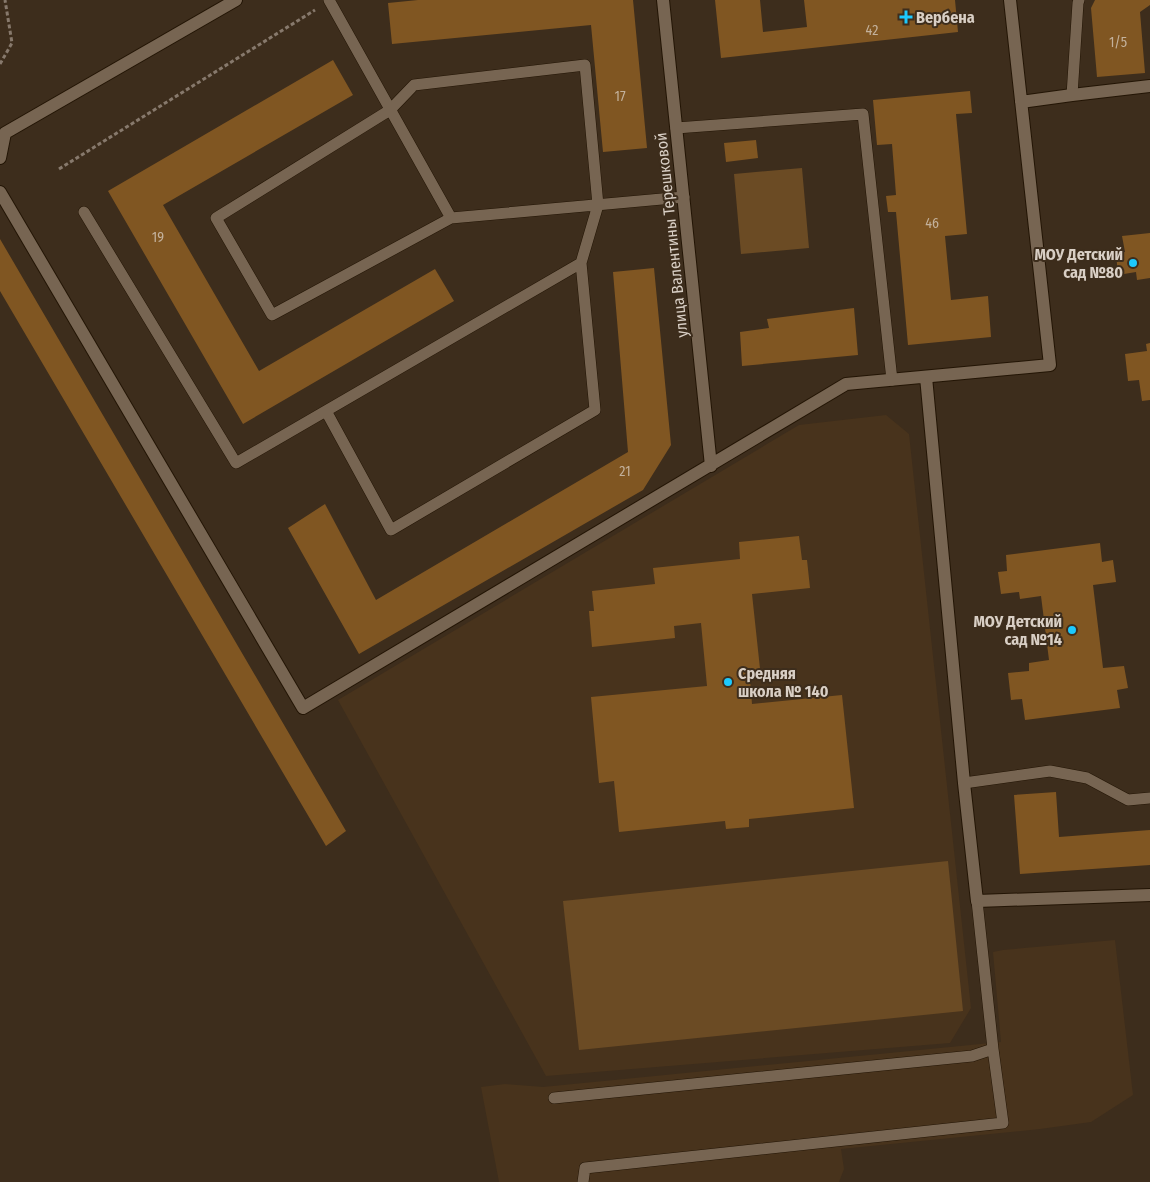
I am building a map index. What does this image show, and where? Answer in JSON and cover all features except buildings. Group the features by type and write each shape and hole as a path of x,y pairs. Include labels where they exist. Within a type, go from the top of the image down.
{"street":[{"path":"0,158 5,133 236,0"},
{"name":"улица Валентины Терешковой","path":"663,0 711,466"},
{"path":"0,192 303,708 846,384 1050,365 1010,0"},
{"path":"1022,102 1150,86"},
{"path":"926,377 964,783 977,901 1150,895"}],"lane":[{"path":"329,0 450,218"},
{"path":"1072,95 1079,0"},
{"path":"326,411 391,530 595,410 581,263 598,205 585,65 414,85 390,110 216,218 272,315 450,218 598,205 684,197"},
{"path":"676,128 863,114 892,380"},
{"path":"84,212 236,463 581,263"},
{"path":"964,783 1050,771 1087,778 1128,800 1150,798"},
{"path":"583,1182 585,1168 1003,1123 977,901"},
{"path":"554,1098 972,1056 993,1049"}],"path":[{"path":"0,64 12,43 5,0"},
{"path":"59,169 329,0"}],"shaded area":[{"path":"802,168 809,248 741,254 734,174"},
{"path":"886,415 909,434 971,1008 950,1043 546,1076 338,700 799,425"},
{"path":"948,861 963,1011 579,1050 563,901"},
{"path":"1115,940 1133,1095 1091,1122 841,1149 844,1169 839,1182 499,1182 481,1087 505,1084 543,1087 1001,1042 993,952"}],"place":[{"name":"Вербена","path":"906,17"},
{"name":"МОУ Детский сад №80","path":"1133,263"},
{"name":"МОУ Детский сад №14","path":"1072,630"},
{"name":"Средняя школа № 140","path":"728,682"}]}
